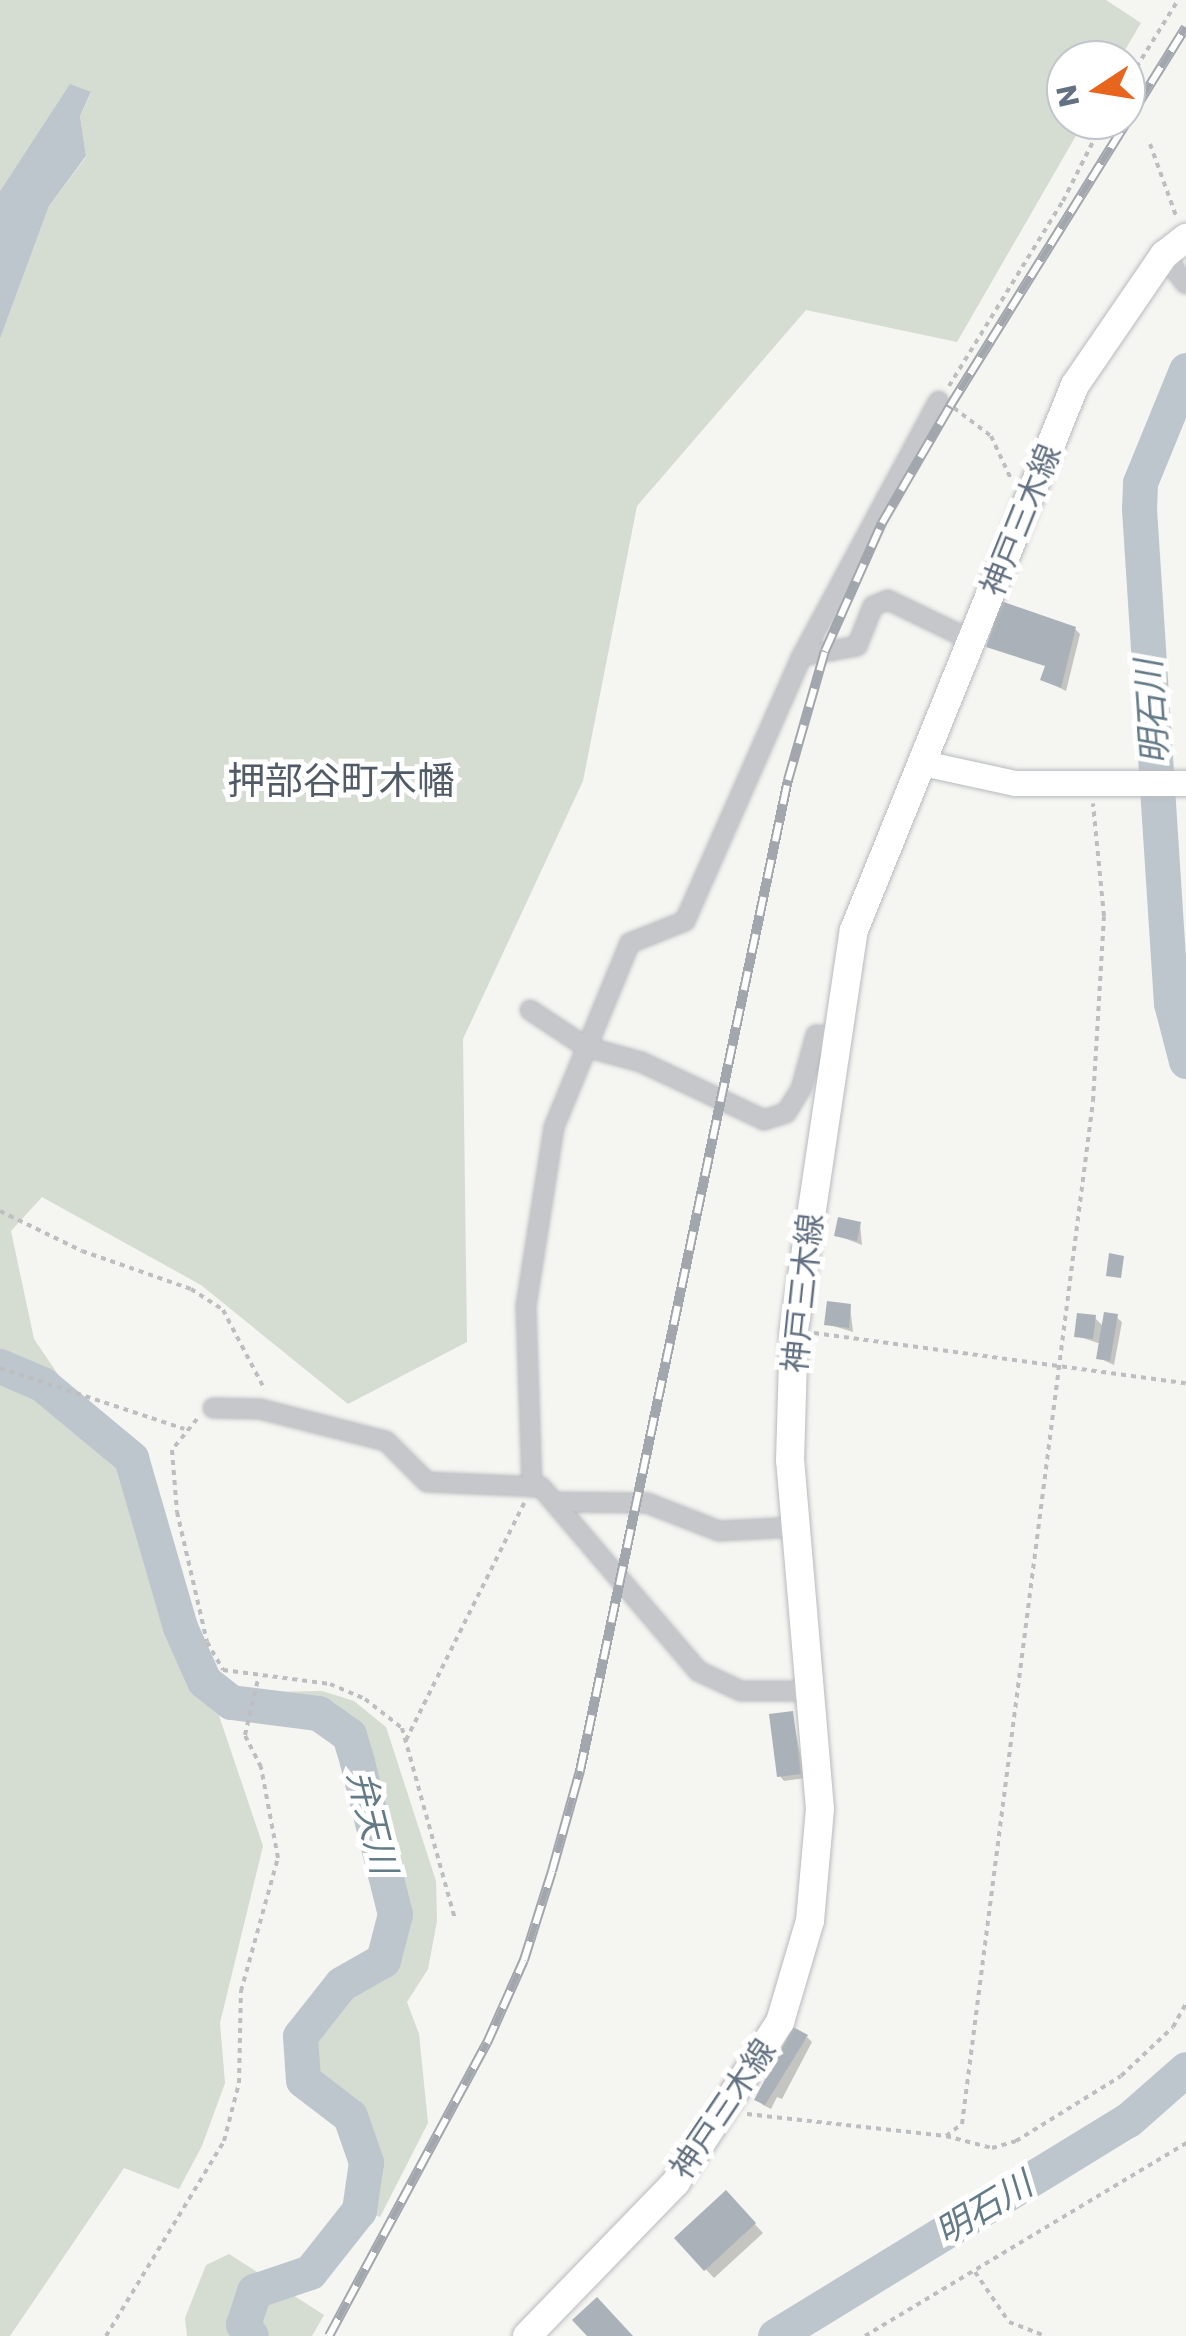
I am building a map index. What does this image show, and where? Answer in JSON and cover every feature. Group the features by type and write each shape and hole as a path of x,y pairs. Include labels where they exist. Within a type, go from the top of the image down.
{"main road":[{"name":"神戸三木線","path":"527,2336 676,2182 727,2112 780,2022 810,1921 820,1809 814,1691 790,1461 794,1330 854,930 1074,385 1178,244"}],"street":[{"path":"1178,244 1186,284"},
{"path":"532,1487 526,1306 554,1128 630,944 685,921 802,656 939,401"},
{"path":"802,656 857,646 873,606 888,600 973,641"},
{"path":"923,763 1015,782 1092,787 1186,783"},
{"path":"530,1010 586,1048 641,1062 764,1120 786,1113 801,1089 816,1035 838,1036"},
{"path":"213,1408 274,1412 386,1441 427,1482 532,1487 554,1502 698,1671 741,1691 814,1691"},
{"path":"554,1502 647,1503 719,1532 797,1527"}],"path":[{"path":"1146,52 1178,0"},
{"path":"1031,493 1014,484 991,436 973,418 939,401 1063,201 1094,140"},
{"path":"1150,144 1178,244"},
{"path":"946,2136 962,2124 1055,1366 1093,1101 1104,916 1092,787"},
{"path":"0,1212 82,1251 191,1289 223,1310 274,1412"},
{"path":"794,1330 1186,1383"},
{"path":"0,1368 184,1429"},
{"path":"213,1408 184,1429 172,1450 176,1512 207,1642 223,1670 258,1679 330,1684 365,1699 402,1728 455,1918"},
{"path":"406,1740 532,1487"},
{"path":"106,2336 224,2141 240,2083 241,1992 278,1858 260,1768 246,1735 258,1679"},
{"path":"727,2112 946,2136 992,2148 1016,2141 1121,2076 1173,2027 1186,2004"},
{"path":"865,2336 1186,2143"},
{"path":"975,2271 1010,2322 1046,2336"}],"shaded area":[{"path":"0,0 1106,0 1141,23 1131,40 1046,40 1046,140 1073,140 957,342 806,310 637,506 583,781 463,1039 467,1342 348,1404 201,1285 42,1197 11,1231 34,1339 149,1508 263,1846 220,2023 225,2083 202,2146 179,2189 124,2168 10,2336 0,2336 0,339 49,206 86,157 80,116 91,93 70,85 0,191"},
{"path":"70,84 91,92 80,116 86,156 49,206 0,339 0,191"},
{"path":"322,1691 354,1701 386,1727 436,1881 437,1921 428,1969 407,2002 419,2034 428,2123 380,2217 369,2213 378,2156 354,2111 318,2081 308,2042 340,1996 396,1956 403,1893 369,1765 345,1723 320,1706 261,1702 260,1692"},
{"path":"229,2254 324,2315 312,2336 187,2336 185,2318 206,2265"}],"building":[{"path":"1001,601 1076,627 1061,688 1040,680 1045,666 986,647"},
{"path":"838,1217 861,1222 857,1241 834,1236"},
{"path":"1109,1253 1124,1256 1121,1278 1106,1276"},
{"path":"827,1301 851,1304 849,1328 824,1325"},
{"path":"1104,1312 1118,1314 1110,1361 1096,1359"},
{"path":"1077,1313 1096,1315 1093,1339 1074,1337"},
{"path":"793,1711 801,1774 777,1777 769,1714"},
{"path":"793,2027 808,2035 765,2105 754,2100"},
{"path":"726,2190 756,2223 704,2271 674,2238"},
{"path":"597,2297 633,2336 587,2336 572,2320"}],"waterway":[{"name":"明石川","path":"1186,370 1140,483 1139,509 1171,1003 1186,1061"},
{"name":"弁天川","path":"0,1366 42,1384 131,1458 180,1627 204,1681 231,1702 318,1713 349,1735 357,1762 395,1914 383,1960 341,1984 300,2036 303,2080 350,2116 366,2162 359,2210 310,2272 254,2291 243,2324 251,2336"},
{"name":"明石川","path":"775,2336 1128,2120 1186,2069"}],"railway":[{"path":"329,2336 487,2043 524,1960 552,1871 580,1771 788,780 825,651 882,523 950,406 1186,27"}],"district":[{"name":"押部谷町木幡","path":"341,781"}]}
